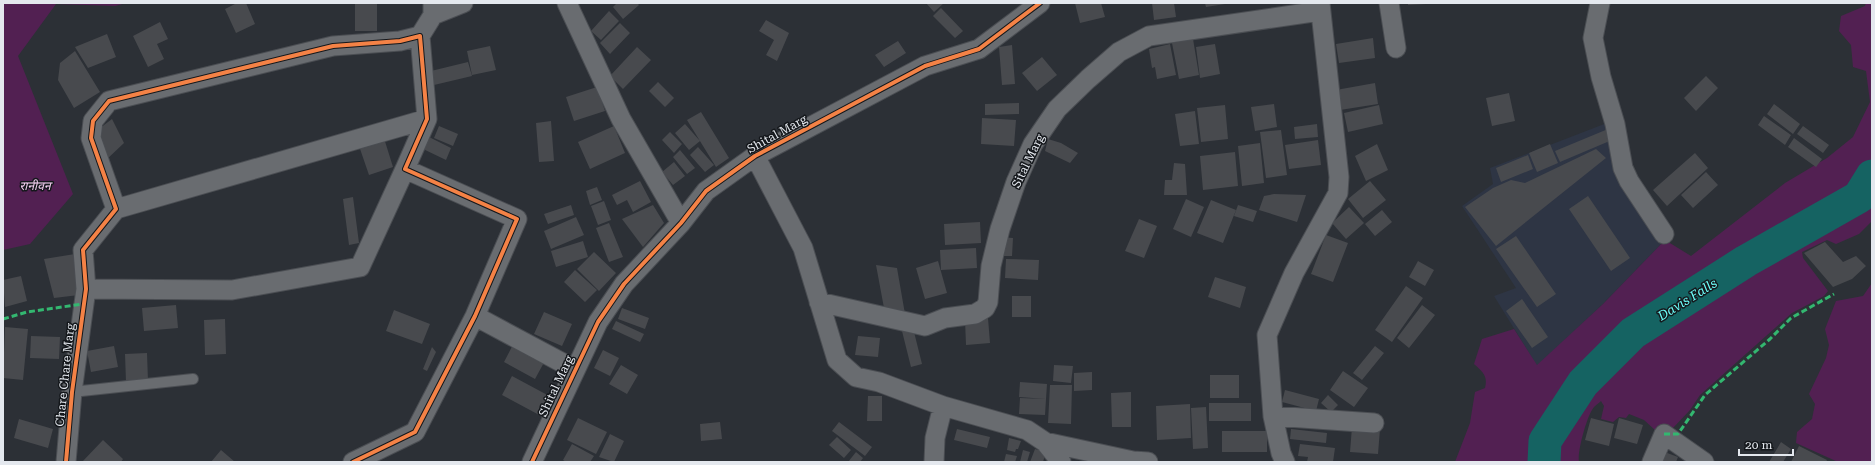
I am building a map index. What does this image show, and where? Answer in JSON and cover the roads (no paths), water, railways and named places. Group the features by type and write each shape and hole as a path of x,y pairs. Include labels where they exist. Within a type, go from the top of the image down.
{"street":[{"path":"86,290 232,290 360,267 427,119 420,36 433,9 463,3"},
{"path":"567,3 621,119 681,223"},
{"name":"Shital Marg","path":"532,462 574,369 598,322 624,284 681,223 706,191 755,156 925,66 978,49 1040,3"},
{"path":"1389,3 1396,48"},
{"path":"1600,3 1593,38 1601,77 1615,124 1623,168 1629,181 1664,234"},
{"path":"1285,462 1281,453 1273,416 1267,335 1294,274 1338,193 1339,177 1320,7"},
{"name":"Sital Marg","path":"819,302 925,326 945,318 975,314 985,308 988,302 991,266 1000,229 1019,176 1033,144 1057,109 1088,79 1119,52 1149,36 1320,7"},
{"path":"420,36 400,41 333,46 110,101 93,121 91,138 116,210 427,119"},
{"path":"755,156 803,248 837,360 856,377 879,382 943,406 1027,430 1045,442 1061,462"},
{"path":"353,462 415,432 475,316 517,219 405,169"},
{"name":"Chare Chare Marg","path":"66,462 72,392 86,290 83,250 116,210"},
{"path":"475,316 574,369"},
{"path":"934,462 935,438 943,406"},
{"path":"1273,416 1374,424"},
{"path":"1652,462 1664,434 1704,462"},
{"path":"1045,442 1133,461 1148,462"}],"lane":[{"path":"72,392 193,379"}],"waterway":[{"name":"Davis Falls","path":"1544,462 1545,441 1583,383 1633,333 1746,261 1859,197 1872,176"}],"park label":[{"name":"रानीवन","path":"35,186"}]}
